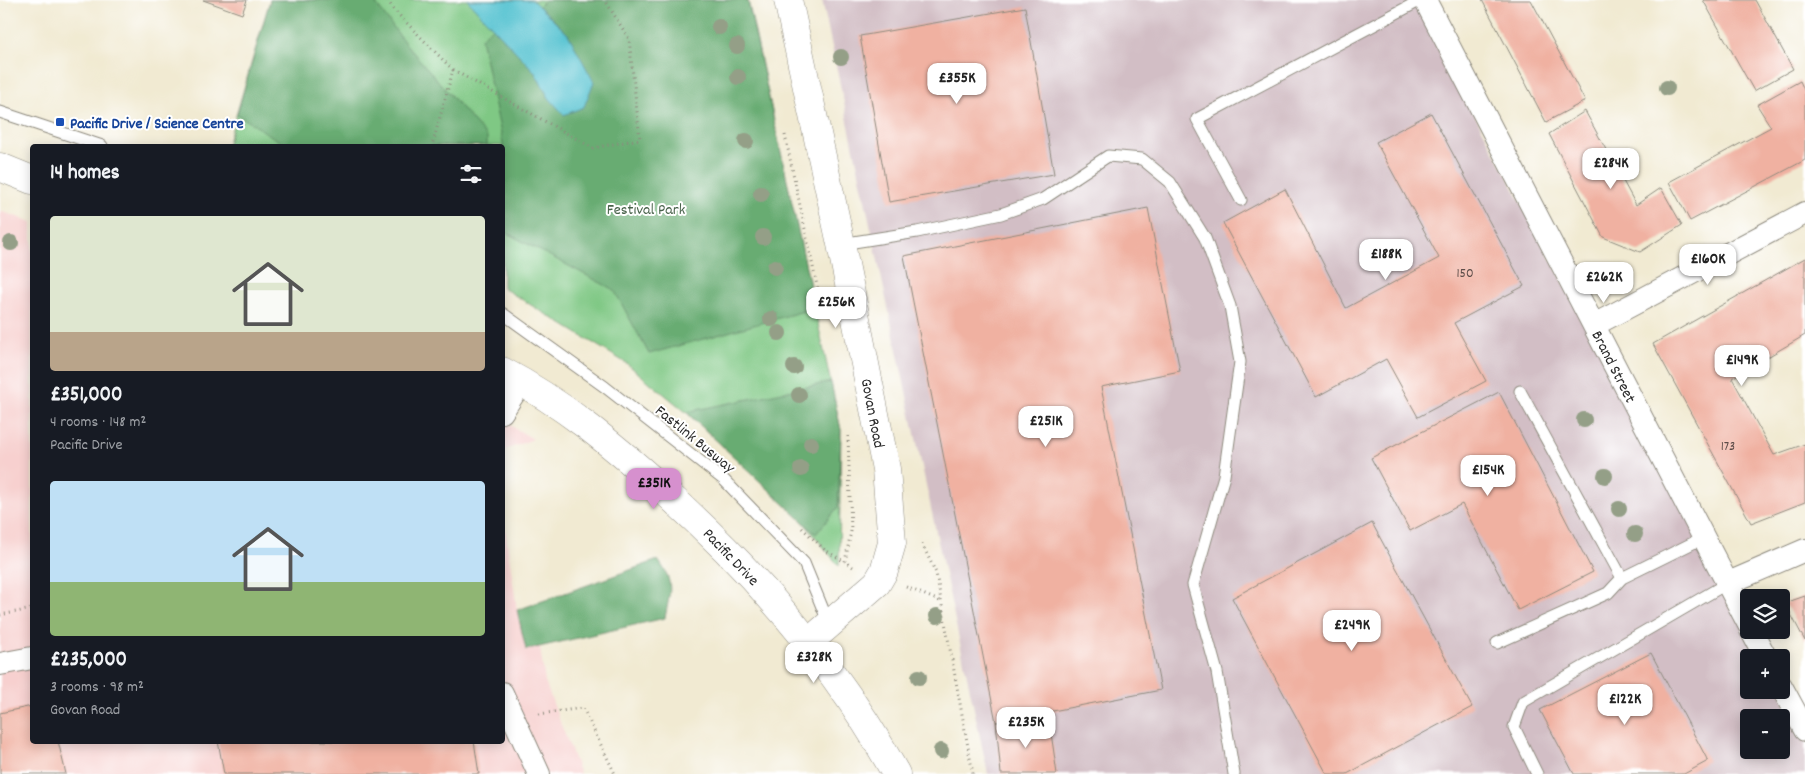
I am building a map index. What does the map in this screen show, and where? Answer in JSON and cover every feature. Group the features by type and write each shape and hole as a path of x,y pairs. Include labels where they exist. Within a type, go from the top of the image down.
{"street":[{"name":"Govan Road","path":"788,0 841,244 886,470 892,543 884,572 877,583 810,642"},
{"name":"Brand Street","path":"1425,0 1740,609"},
{"path":"0,167 30,179"},
{"path":"1594,326 1805,213"},
{"path":"505,401 512,376"},
{"name":"Pacific Drive","path":"512,376 617,449 698,521 749,572 810,642"},
{"path":"1726,584 1805,550"},
{"path":"810,642 853,702 896,774"},
{"path":"0,664 30,658"},
{"path":"505,699 539,774"},
{"path":"1788,699 1805,730"}],"lane":[{"path":"1241,200 1197,119 1421,0"},
{"path":"0,112 96,144"},
{"path":"841,244 917,232 1001,214 1043,199 1108,156 1142,159 1170,182 1205,238 1230,306 1240,362 1224,476 1193,585 1217,672 1234,774"},
{"name":"Fastlink Busway","path":"505,315 606,387 724,480 804,563 829,624"},
{"path":"1520,391 1622,578"},
{"path":"1497,643 1608,593 1622,578 1703,538"},
{"path":"1537,774 1514,727 1523,702 1726,584"}],"path":[{"path":"388,0 393,9 453,70 593,148 640,139 629,39 605,0"},
{"path":"433,144 453,70"},
{"path":"785,134 820,297"},
{"path":"848,430 851,531 845,562 877,583 911,588 942,602"},
{"path":"919,538 936,573 973,774"},
{"path":"0,615 30,609"},
{"path":"514,718 583,708 615,774"}],"shaded area":[{"path":"822,0 1414,0 1740,615 1740,639 1752,639 1758,649 1740,649 1740,699 1784,699 1789,709 1740,709 1740,759 1790,759 1790,711 1805,739 1805,774 988,774"},
{"path":"0,211 30,221 30,744 505,744 505,528 517,610 525,643 539,641 545,682 580,774 0,774"},
{"path":"505,422 533,439 505,450"}],"green space":[{"name":"Festival Park","path":"270,0 748,0 841,430 839,566 800,518 686,412 626,363 505,289 505,144 228,144"},
{"path":"270,0 373,0 405,43 487,137 487,144 284,144 237,114"},
{"path":"545,0 745,0 748,2 815,308 649,354 614,290 505,232 505,144 503,144 481,38 493,27 534,71 549,98 568,34 539,6"},
{"path":"831,382 841,430 838,507 816,534 686,412"},
{"path":"658,560 667,575 670,588 665,618 526,650 517,610"}],"water":[{"path":"467,0 532,0 568,34 594,82 584,107 564,115 549,98 534,71"}],"building":[{"path":"203,0 247,0 242,14"},
{"path":"1482,0 1531,0 1585,101 1546,122"},
{"path":"1703,0 1755,0 1793,69 1754,91"},
{"path":"1025,7 1054,174 889,202 860,36"},
{"path":"1800,81 1805,92 1805,160 1690,221 1669,182 1771,127 1757,105"},
{"path":"1585,111 1636,205 1661,188 1682,225 1640,252 1603,237 1549,134"},
{"path":"1431,113 1524,286 1454,323 1486,381 1418,417 1386,359 1316,397 1223,223 1285,189 1346,308 1439,258 1376,142"},
{"path":"1148,208 1180,371 1101,387 1161,690 996,722 904,256"},
{"path":"1805,258 1805,335 1732,378 1774,455 1805,444 1805,502 1751,523 1653,344"},
{"path":"1499,392 1593,572 1518,610 1462,504 1410,531 1371,458"},
{"path":"1372,523 1472,707 1347,774 1327,774 1232,598"},
{"path":"1805,596 1805,641 1790,612 1790,601"},
{"path":"1651,653 1708,761 1684,774 1574,774 1540,710"},
{"path":"30,706 30,744 59,744 66,774 0,774 0,713"},
{"path":"996,722 1050,726 1057,774 1001,774"},
{"path":"219,744 474,744 479,774 224,774"}],"place":[{"name":"Pacific Drive / Science Centre","path":"60,122"}]}
